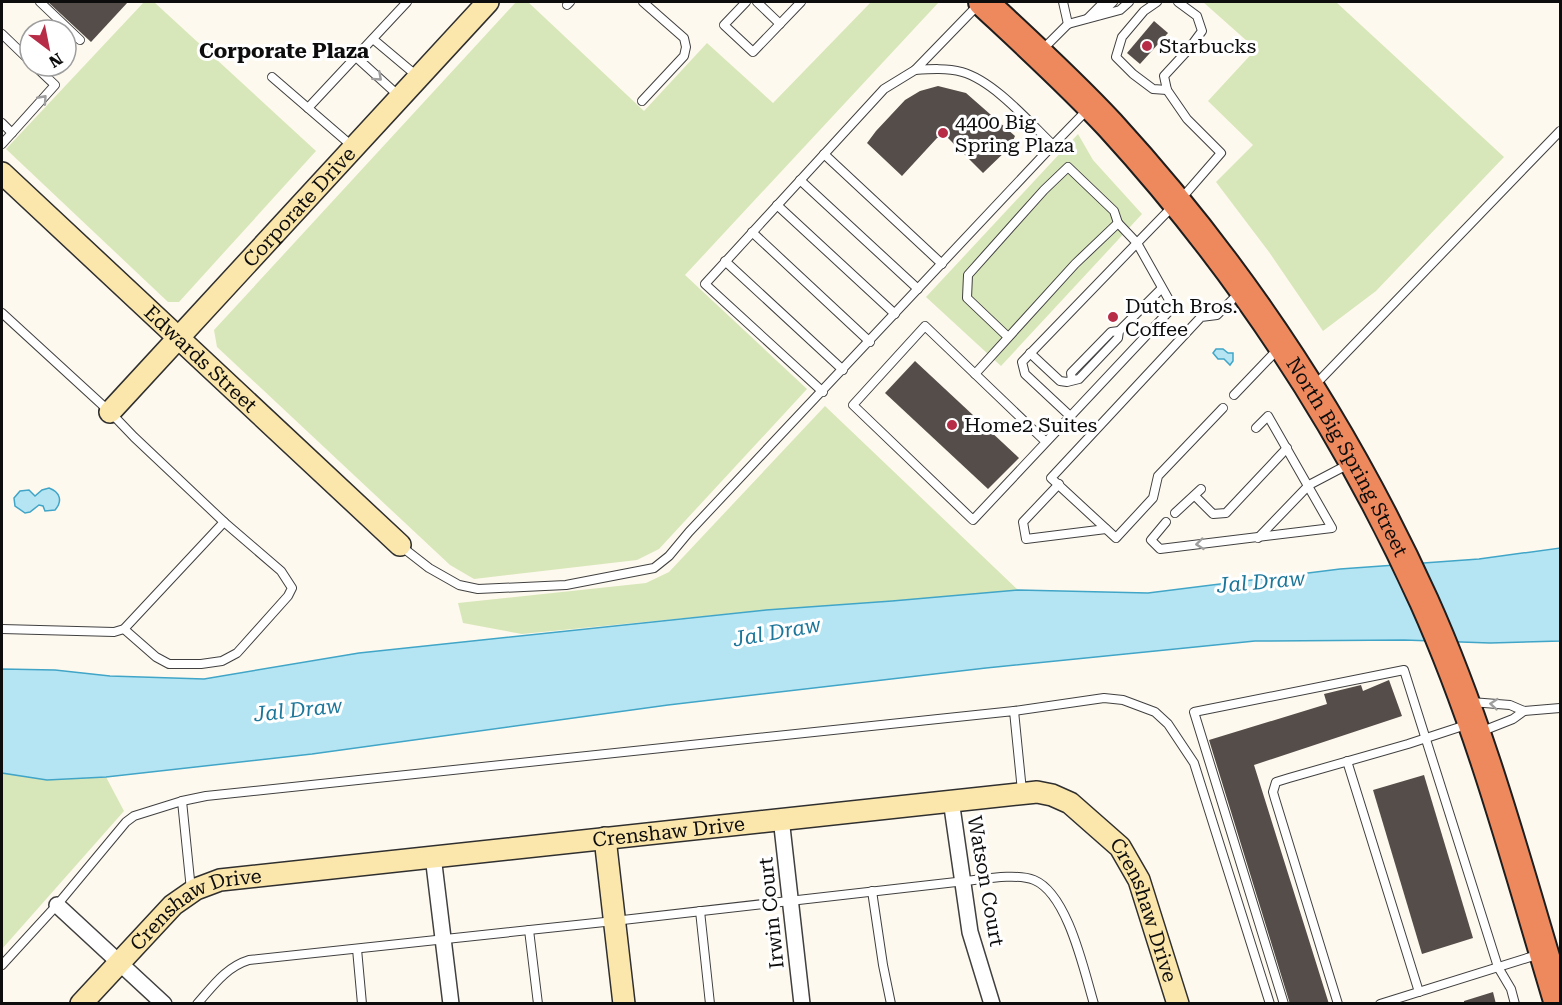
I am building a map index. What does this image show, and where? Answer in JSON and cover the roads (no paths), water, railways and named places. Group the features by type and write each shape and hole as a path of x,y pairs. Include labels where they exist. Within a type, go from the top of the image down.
{"highway":[{"name":"North Big Spring Street","path":"982,2 1091,106 1177,203 1244,288 1311,389 1353,462 1425,602 1471,719 1559,1004"}],"street":[{"name":"Corporate Drive","path":"110,412 488,2"},
{"name":"Edwards Street","path":"2,173 176,339 400,545"},
{"name":"Crenshaw Drive","path":"81,1004 173,905 212,882 231,878 781,818 1037,792 1052,795 1070,803 1120,847 1139,879 1178,1004"},
{"name":"Watson Court","path":"951,800 970,932 992,1004"},
{"name":"Irwin Court","path":"781,818 802,1004"},
{"path":"606,838 624,1004"},
{"path":"433,856 451,1004"},
{"path":"57,906 164,1004"}],"lane":[{"path":"40,2 80,40"},
{"path":"308,108 407,2"},
{"path":"642,101 684,56 686,47 684,38 643,2"},
{"path":"746,2 724,25 753,52 801,2"},
{"path":"757,2 780,24"},
{"path":"823,392 705,284 884,89 915,70 982,2"},
{"path":"1063,2 1068,24"},
{"path":"1087,20 1104,2"},
{"path":"1099,16 1113,2"},
{"path":"1113,12 1122,2"},
{"path":"1039,54 1068,24 1120,10 1129,2"},
{"path":"1157,2 1144,11 1122,37 1116,57 1153,89 1167,90"},
{"path":"1070,416 1025,374 1022,362 1177,203 1221,153 1187,119 1167,90 1164,76 1202,31 1197,15 1178,2"},
{"path":"2,34 18,49"},
{"path":"373,39 418,77"},
{"path":"356,57 400,97"},
{"path":"915,70 939,69 963,72 987,83 1053,145"},
{"path":"272,77 353,147"},
{"path":"2,144 55,85 48,78"},
{"path":"400,545 429,568 459,585 478,589 566,585 654,568 669,556 689,532 1091,106"},
{"path":"2,123 12,133"},
{"path":"1311,389 1560,131"},
{"path":"824,154 942,264"},
{"path":"1008,337 967,298 968,275 1044,190 1068,167 1114,211 1118,223 1137,243 1173,307 973,520 853,405 925,326 1046,442"},
{"path":"800,180 918,289"},
{"path":"777,205 895,314"},
{"path":"975,374 1075,264 1118,223"},
{"path":"752,232 870,342"},
{"path":"725,261 843,370"},
{"path":"1222,408 1158,476 1153,498 1116,538 1052,478 1201,317 1216,315 1244,288"},
{"path":"1030,353 1060,381 1079,379 1118,338 1119,331 1161,289"},
{"path":"2,313 110,412 224,522 280,571 291,588 288,596 237,653 222,661 201,664 169,664 156,657 124,629"},
{"path":"1234,395 1282,346"},
{"path":"1166,522 1151,540 1161,549 1332,528 1268,416 1257,428"},
{"path":"1175,513 1186,501 1198,493 1213,514 1226,513 1287,448"},
{"path":"1258,538 1309,485 1353,462"},
{"path":"1059,484 1023,522 1026,539 1106,529"},
{"path":"2,629 114,632 124,629 224,522"},
{"path":"1284,1004 1194,712 1404,670 1498,967 1511,989 1515,1004"},
{"path":"2,965 57,906 126,822 134,816 182,801 206,796 1014,711 1104,698 1123,700 1155,712 1168,724 1194,763 1270,1004"},
{"path":"1338,1004 1273,792 1276,782 1426,738 1510,705 1524,711 1560,708"},
{"path":"1014,711 1023,793"},
{"path":"1471,719 1513,719 1524,711"},
{"path":"1347,761 1419,992"},
{"path":"182,801 192,892"},
{"path":"197,1004 225,973 239,963 249,960 962,881 1022,877 1042,885 1062,910 1070,926 1094,1004"},
{"path":"872,891 891,1004"},
{"path":"700,911 710,1004"},
{"path":"529,930 538,1004"},
{"path":"357,949 363,1004"},
{"path":"1380,1004 1544,953"}],"water":[{"path":"1216,349 1233,353 1233,361 1230,365 1224,359 1218,359 1213,353"},
{"path":"49,488 56,492 60,500 55,510 45,511 43,506 39,505 25,513 15,506 14,498 20,491 29,490 35,496"},
{"name":"Jal Draw","path":"1560,548 1560,641 1490,643 1404,640 1255,641 986,668 668,705 312,754 106,777 47,780 2,773 2,669 204,679 359,653 766,610 1018,590 1148,593 1340,569 1479,559"}],"place":[{"name":"Starbucks","path":"1147,46"},
{"name":"4400 Big Spring Plaza","path":"943,133"},
{"name":"Dutch Bros. Coffee","path":"1113,317"},
{"name":"Home2 Suites","path":"952,425"}],"district":[{"name":"Corporate Plaza","path":"284,51"}]}
